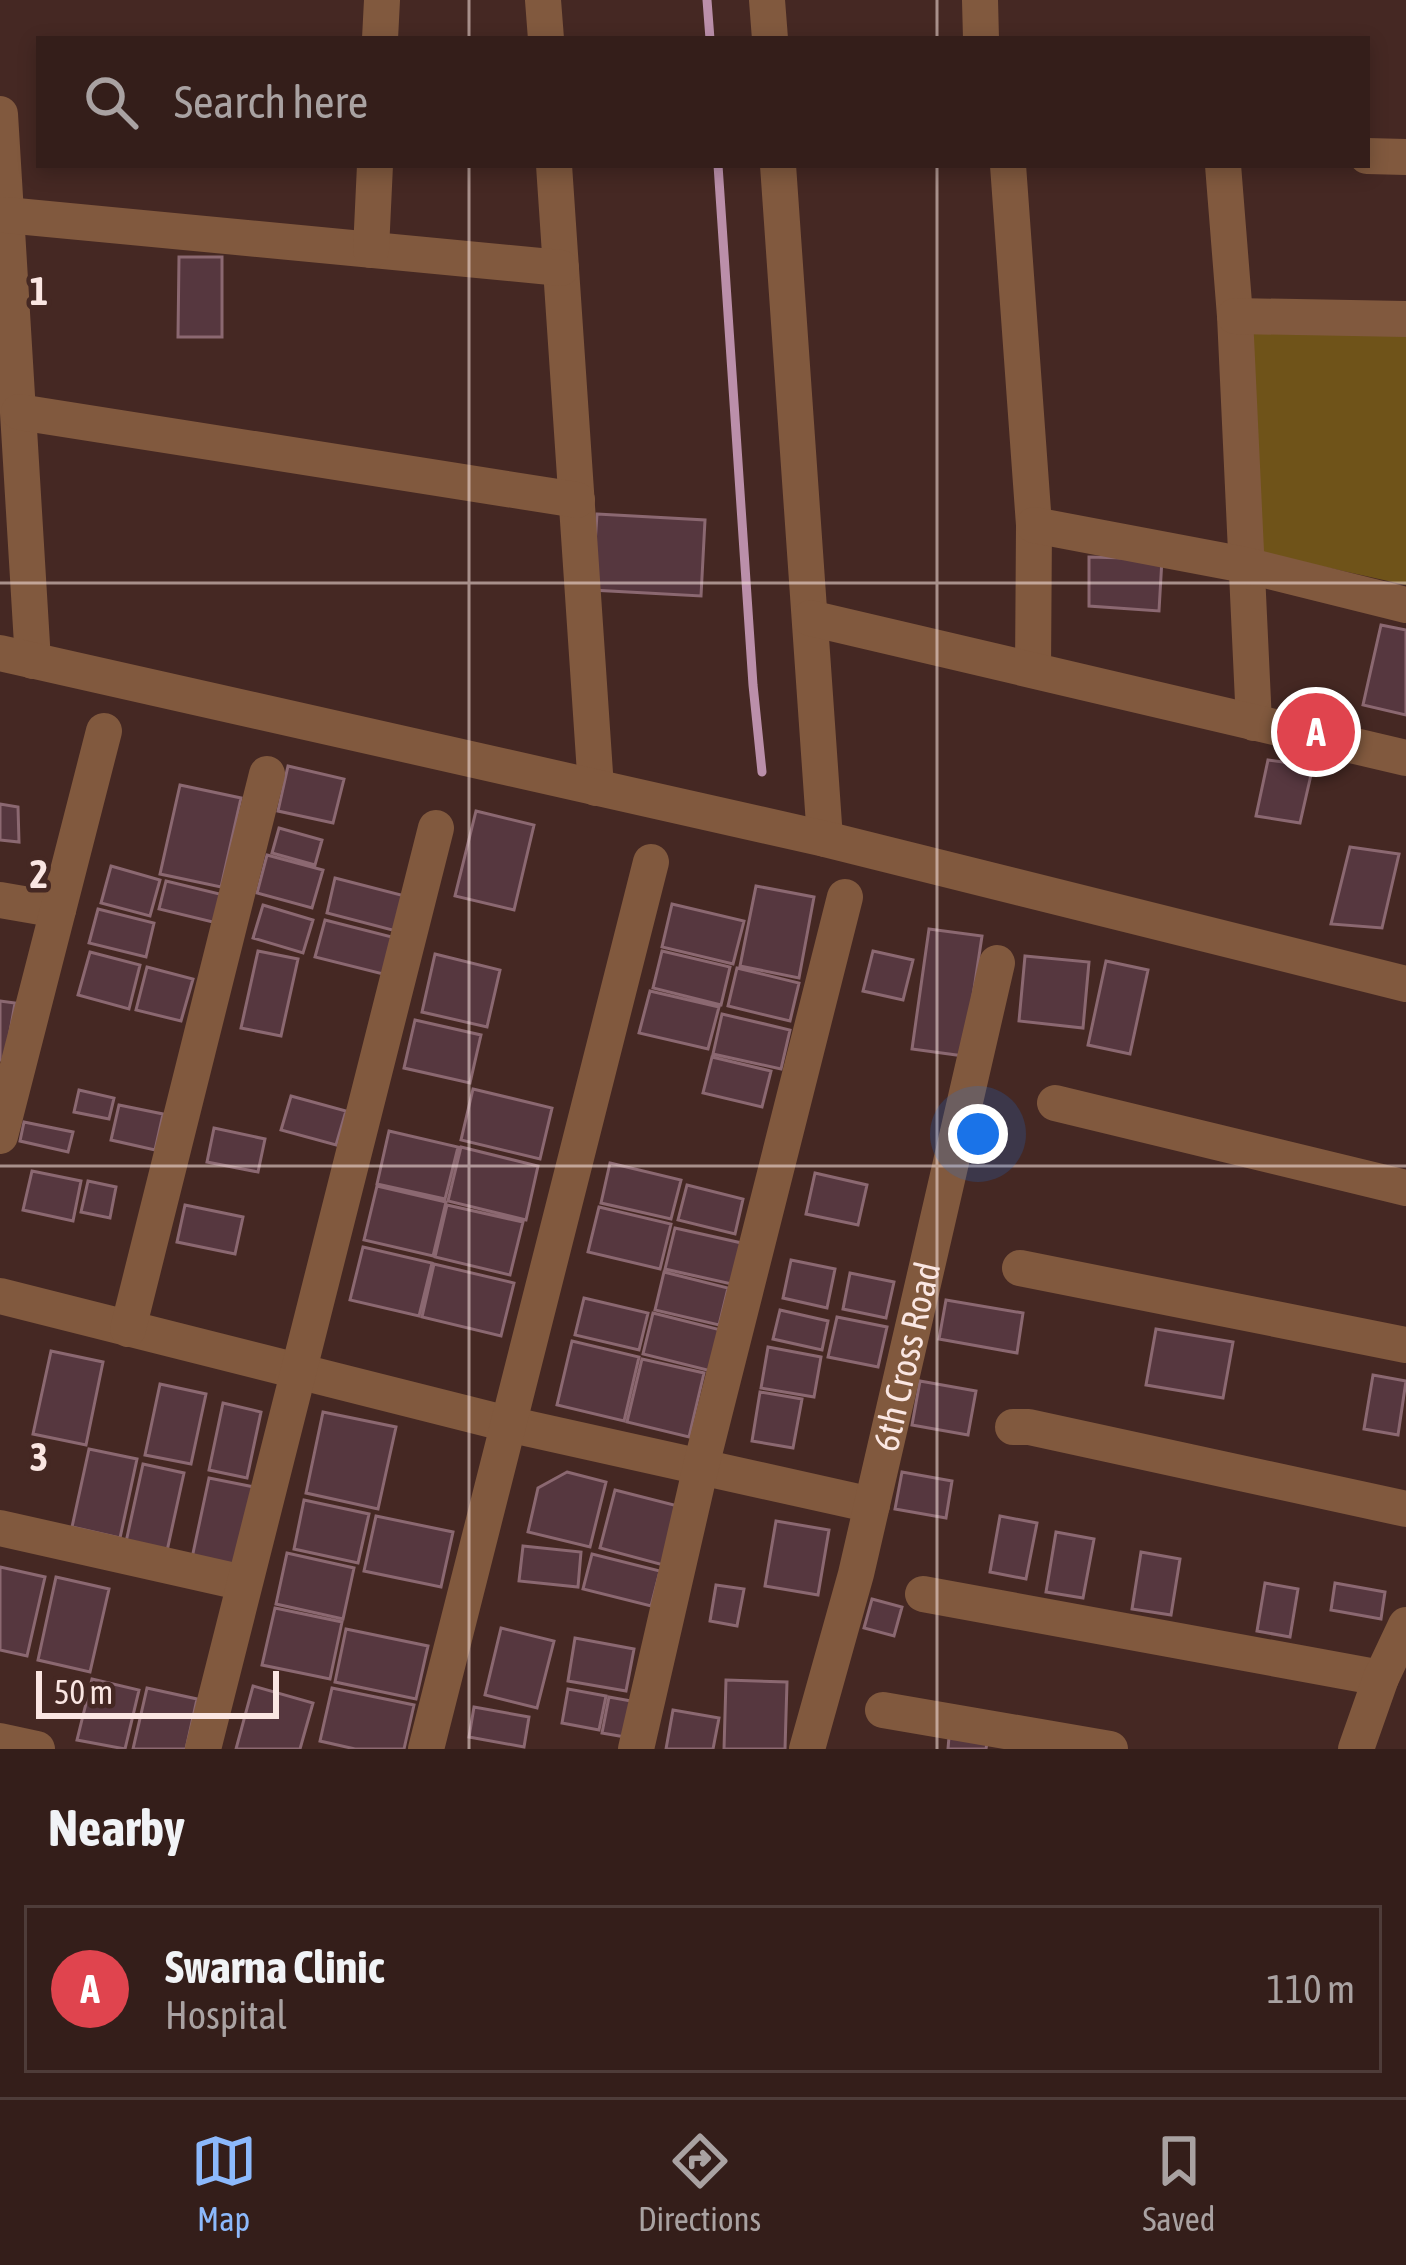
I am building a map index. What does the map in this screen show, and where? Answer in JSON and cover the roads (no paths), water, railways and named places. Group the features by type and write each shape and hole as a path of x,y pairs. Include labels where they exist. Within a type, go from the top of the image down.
{"street":[{"path":"380,36 382,0"},
{"path":"543,0 546,36"},
{"path":"767,0 770,36"},
{"path":"980,0 981,36"},
{"path":"0,114 19,412 16,657 825,838 1406,984"},
{"path":"1370,156 1406,157"},
{"path":"371,250 375,168"},
{"path":"554,168 596,788"},
{"path":"778,168 825,838"},
{"path":"1008,168 1034,525 1033,670"},
{"path":"1223,168 1255,723"},
{"path":"6,215 561,268"},
{"path":"1235,316 1406,319"},
{"path":"19,412 577,500"},
{"path":"1034,525 1245,565 1406,605"},
{"path":"810,618 1406,758"},
{"path":"0,1136 104,731"},
{"path":"128,1328 267,774"},
{"path":"202,1749 436,828"},
{"path":"427,1749 651,862"},
{"path":"636,1749 701,1466 844,897"},
{"path":"0,900 58,910"},
{"name":"6th Cross Road","path":"808,1749 872,1505 998,962"},
{"path":"1055,1103 1406,1188"},
{"path":"1020,1268 1406,1346"},
{"path":"0,1296 508,1424 872,1505"},
{"path":"1013,1426 1406,1509"},
{"path":"0,1528 244,1583"},
{"path":"923,1594 1382,1678"},
{"path":"1356,1749 1406,1624"},
{"path":"883,1710 1110,1749"},
{"path":"0,1741 37,1749"}],"waterway":[{"path":"707,0 710,36"},
{"path":"718,168 762,772"}],"place":[{"name":"Swarna Clinic","path":"1316,732"}]}
